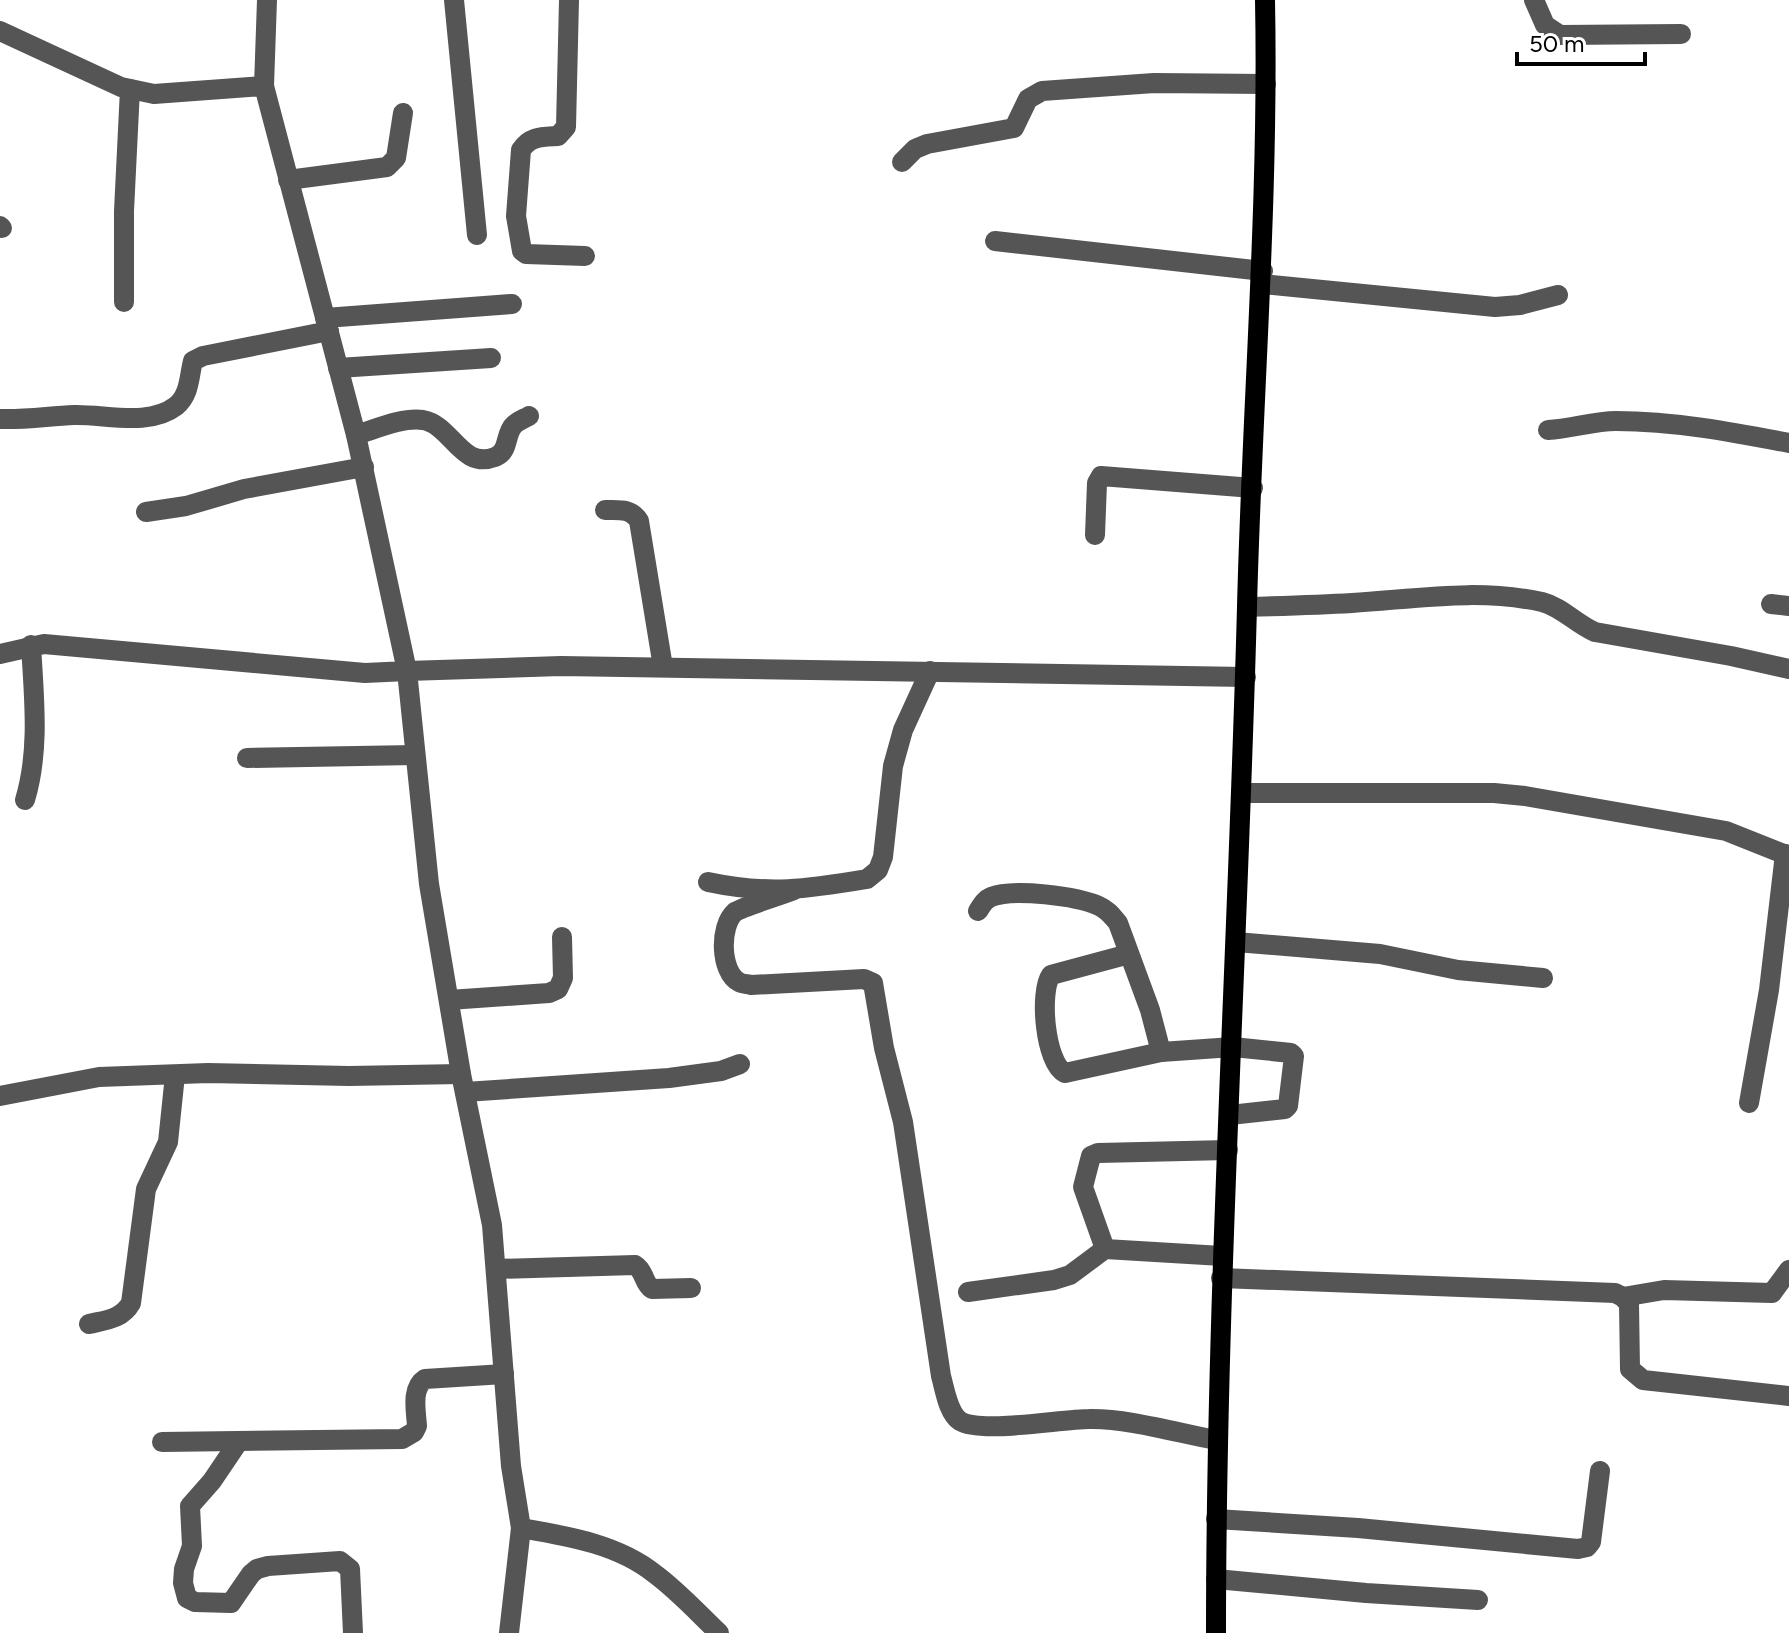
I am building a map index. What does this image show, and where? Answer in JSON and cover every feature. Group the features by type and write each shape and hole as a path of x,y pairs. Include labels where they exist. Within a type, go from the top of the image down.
{"main road":[{"path":"1216,1633 1216,1440 1262,277 1265,0"}],"street":[{"path":"267,0 264,86 364,467 407,671 429,884 463,1083 489,1201 511,1466 521,1528 509,1633"},
{"path":"454,0 477,235"},
{"path":"569,0 566,127 558,136 527,141 521,150 516,216 522,251 526,254 585,256"},
{"path":"1534,0 1545,25 1560,35 1681,34"},
{"path":"0,31 130,89 154,94 264,86"},
{"path":"902,162 915,149 927,144 1014,128 1028,99 1042,91 1154,83 1266,84"},
{"path":"124,302 124,211 130,89"},
{"path":"288,180 387,167 396,158 403,113"},
{"path":"995,241 1495,307 1520,305 1558,295"},
{"path":"0,419 82,415 137,418 163,413 178,405 187,393 193,361 203,356 327,325 512,304"},
{"path":"338,368 491,358"},
{"path":"356,435 408,420 422,420 446,431 462,452 478,458 494,458 504,449 515,424 529,416"},
{"path":"1548,430 1616,421 1694,426 1789,443"},
{"path":"146,512 186,506 244,489 364,467"},
{"path":"1095,535 1097,483 1101,476 1253,488"},
{"path":"605,510 626,510 639,521 663,667"},
{"path":"1247,607 1353,603 1436,594 1481,595 1542,602 1556,607 1595,632 1789,669"},
{"path":"25,800 33,775 35,754 31,645"},
{"path":"0,654 31,645 69,646 365,673 561,666 1246,677"},
{"path":"708,882 752,890 794,890 867,879 878,870 883,857 893,766 903,730 930,671"},
{"path":"247,758 415,755"},
{"path":"1242,793 1494,793 1525,796 1726,831 1787,855 1769,990 1749,1103"},
{"path":"794,890 735,912 727,925 724,950 730,972 738,982 751,985 864,979 873,983 884,1048 903,1122 941,1376 953,1413 959,1421 989,1426 1104,1419 1216,1440"},
{"path":"978,911 985,900 1004,894 1065,896 1109,912 1118,923 1150,1010 1161,1052"},
{"path":"449,1000 549,993 558,989 563,978 562,937"},
{"path":"1236,942 1380,954 1458,970 1543,978"},
{"path":"1129,954 1051,975 1046,984 1046,1036 1057,1068 1065,1073 1161,1052 1233,1047 1287,1051 1294,1056 1290,1102 1285,1109 1230,1115"},
{"path":"0,1096 99,1077 349,1076 463,1083 650,1080 710,1073 740,1064"},
{"path":"89,1324 118,1317 131,1303 146,1189 168,1142 175,1075"},
{"path":"1105,1249 1083,1187 1091,1156 1098,1153 1228,1150"},
{"path":"968,1292 1070,1275 1105,1249 1222,1256"},
{"path":"496,1269 635,1265 652,1289 691,1288"},
{"path":"1221,1278 1605,1291 1623,1297 1664,1290 1772,1293 1789,1270"},
{"path":"1623,1297 1629,1304 1630,1369 1636,1376 1643,1380 1789,1396"},
{"path":"162,1442 402,1439 414,1432 417,1426 416,1389 419,1382 425,1379 504,1374"},
{"path":"239,1441 212,1481 190,1506 192,1546 183,1583 187,1598 195,1602 231,1603 257,1569 340,1561 350,1569 353,1633"},
{"path":"1216,1519 1358,1528 1578,1549 1587,1547 1591,1542 1600,1471"},
{"path":"521,1528 606,1547 654,1572 719,1633"},
{"path":"1216,1579 1478,1600"}]}
